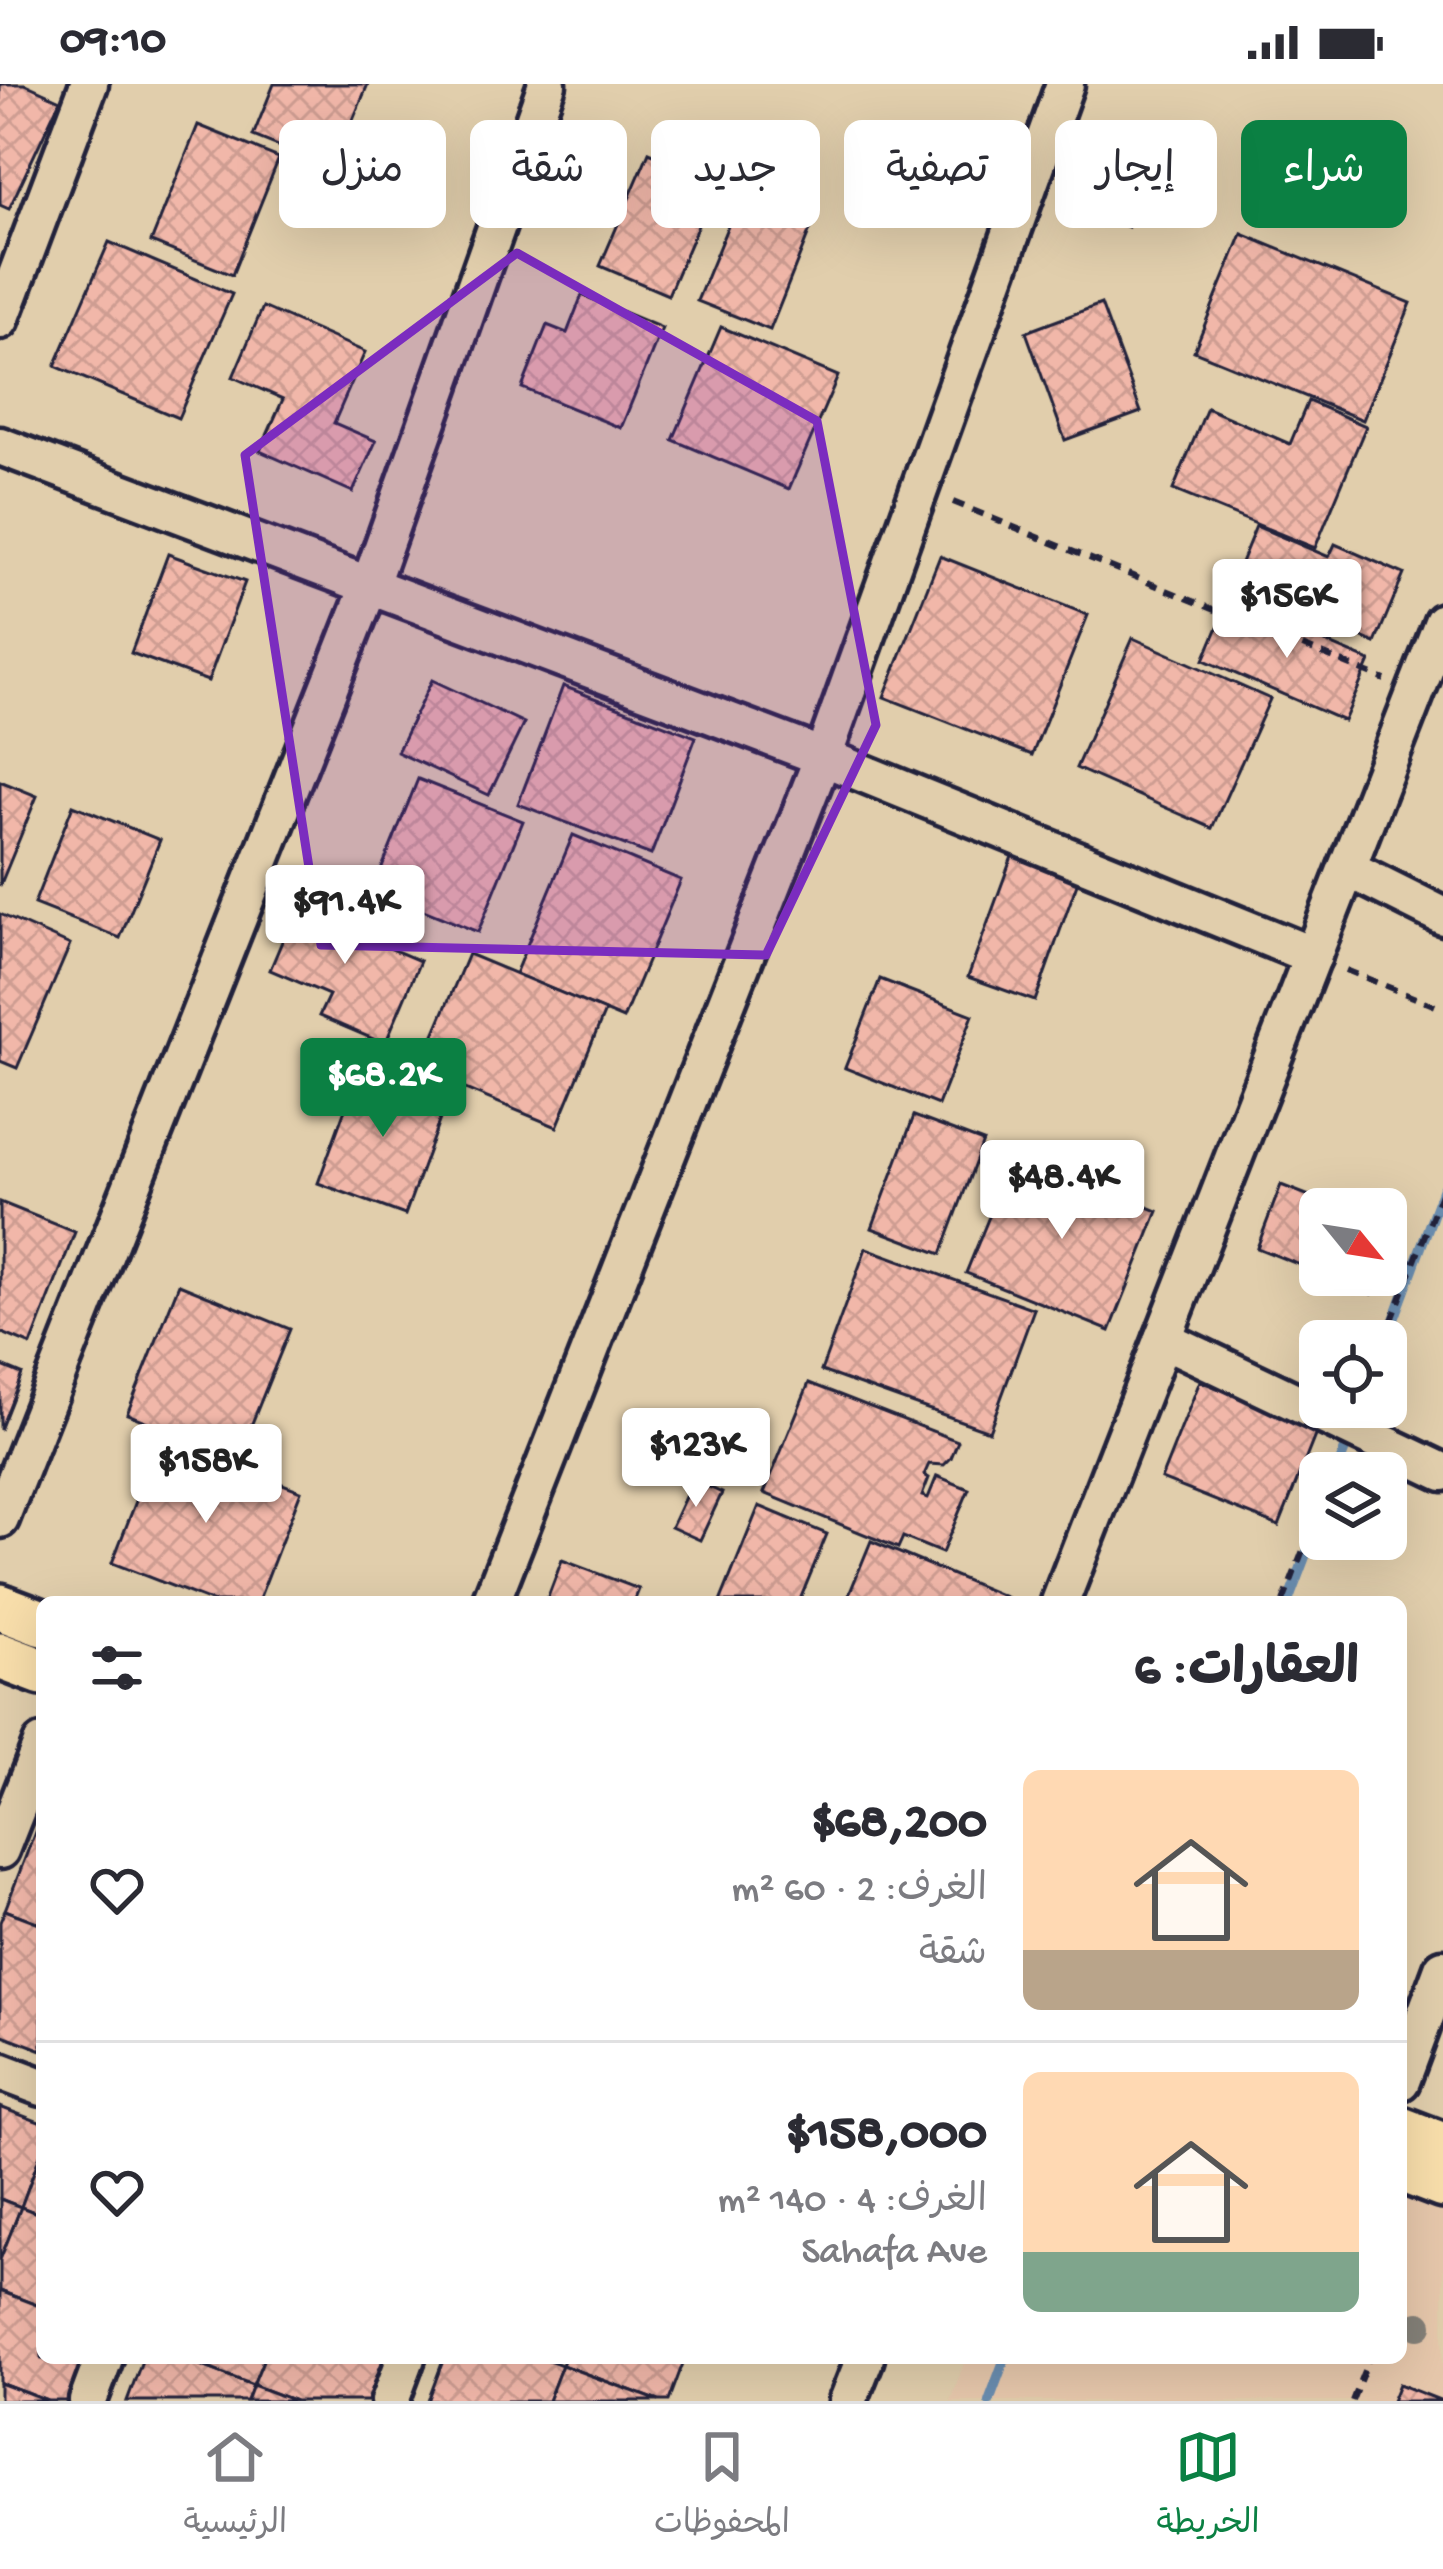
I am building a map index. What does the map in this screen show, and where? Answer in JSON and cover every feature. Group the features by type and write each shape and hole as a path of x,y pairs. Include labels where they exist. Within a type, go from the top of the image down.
{"main road":[{"path":"0,1607 36,1621"},
{"path":"0,1656 36,1670"},
{"path":"1407,2132 1443,2146"},
{"path":"1407,2171 1443,2185"}],"street":[{"path":"0,320 88,84"},
{"path":"0,1519 369,587 548,84"},
{"path":"493,1596 823,757 1065,84"},
{"path":"0,446 823,757 1313,956"},
{"path":"1062,1596 1443,622"},
{"path":"1347,868 1443,916"},
{"path":"1163,1339 1443,1472"},
{"path":"0,1850 36,1759"},
{"path":"1407,2065 1443,1968"},
{"path":"0,2071 36,2085"},
{"path":"88,2401 102,2364"},
{"path":"390,2401 404,2364"},
{"path":"848,2401 863,2364"}],"path":[{"path":"920,488 1416,692"},
{"path":"1313,956 1443,1010"},
{"path":"1392,1320 1443,1188"},
{"path":"1285,1596 1299,1560"},
{"path":"1352,2401 1367,2364"}],"highlighted area":[{"path":"517,253 817,421 876,725 766,955 321,945 245,455"}],"shaded area":[{"path":"1407,2195 1443,2210 1443,2401 950,2401 964,2364 1407,2364"}],"building":[{"path":"0,84 25,84 60,100 9,209 0,205"},
{"path":"274,84 368,84 353,120 279,120 279,146 253,136"},
{"path":"198,125 279,158 232,275 151,242"},
{"path":"651,153 651,228 697,228 668,295 600,266 616,228 627,228 627,203"},
{"path":"727,228 811,228 770,330 697,301"},
{"path":"1242,234 1411,303 1363,420 1194,351"},
{"path":"109,242 232,294 178,418 55,366"},
{"path":"582,295 662,328 621,428 522,388 547,325 567,333"},
{"path":"1101,304 1141,412 1065,440 1026,332"},
{"path":"263,307 365,352 334,423 376,441 353,492 260,451 283,399 233,377"},
{"path":"721,327 838,376 789,489 673,440"},
{"path":"1308,401 1366,426 1315,548 1173,490 1207,408 1290,444"},
{"path":"1256,526 1329,557 1335,544 1404,574 1375,643 1233,582"},
{"path":"168,554 245,582 208,681 131,653"},
{"path":"940,556 1088,615 1032,755 884,697"},
{"path":"1229,601 1370,661 1344,721 1204,660"},
{"path":"1133,638 1270,699 1212,828 1076,768"},
{"path":"432,680 524,723 489,795 397,752"},
{"path":"563,686 696,737 651,855 518,804"},
{"path":"418,779 523,821 478,932 373,890"},
{"path":"0,781 37,796 0,886"},
{"path":"73,805 160,840 120,938 34,904"},
{"path":"573,835 681,880 623,1019 515,974"},
{"path":"1014,851 1080,875 1035,1001 968,977"},
{"path":"304,889 362,914 354,933 420,961 385,1044 319,1016 329,995 270,970"},
{"path":"0,914 70,945 17,1068 0,1061"},
{"path":"468,954 605,1011 557,1127 419,1070"},
{"path":"880,979 973,1015 938,1105 845,1068"},
{"path":"361,1065 448,1097 405,1215 318,1183"},
{"path":"914,1116 983,1142 941,1254 872,1228"},
{"path":"1015,1153 1158,1211 1110,1331 966,1273"},
{"path":"1281,1185 1299,1192 1299,1265 1257,1248"},
{"path":"0,1202 75,1232 31,1345 0,1332"},
{"path":"866,1248 1034,1309 989,1431 821,1371"},
{"path":"179,1284 290,1329 238,1458 127,1414"},
{"path":"0,1365 22,1374 0,1430"},
{"path":"1200,1381 1299,1420 1299,1428 1318,1428 1308,1452 1299,1452 1299,1476 1279,1526 1161,1479"},
{"path":"809,1383 958,1441 944,1465 929,1464 924,1475 929,1478 922,1496 928,1498 937,1476 969,1489 942,1553 903,1537 898,1548 764,1493"},
{"path":"161,1437 301,1491 260,1596 197,1596 112,1563"},
{"path":"693,1480 722,1493 700,1540 671,1527"},
{"path":"759,1506 827,1534 801,1596 722,1596"},
{"path":"871,1541 1003,1596 848,1596"},
{"path":"562,1560 639,1589 636,1596 548,1596"},
{"path":"36,1830 36,1922 5,1910"},
{"path":"5,1910 36,1922 36,2048 0,2034 0,1922"},
{"path":"0,2107 36,2121 36,2166 21,2207 0,2199"},
{"path":"36,2166 36,2213 21,2207"},
{"path":"0,2199 21,2207 0,2260"},
{"path":"21,2207 36,2213 36,2305 0,2291 0,2260"},
{"path":"0,2291 36,2305 36,2364 82,2364 67,2401 48,2401 0,2383"},
{"path":"141,2364 198,2364 253,2385 247,2401 127,2401"},
{"path":"198,2364 262,2364 253,2385"},
{"path":"262,2364 382,2364 368,2401 295,2401 253,2385"},
{"path":"442,2364 562,2365 548,2401 428,2401"},
{"path":"562,2364 683,2364 669,2401"},
{"path":"562,2365 659,2401 548,2401"},
{"path":"0,2383 48,2401 0,2401"},
{"path":"1399,2384 1442,2401 1392,2401"},
{"path":"253,2385 295,2401 247,2401"}],"waterway":[{"path":"1394,1320 1443,1188"},
{"path":"1344,1452 1353,1428"},
{"path":"1290,1596 1304,1560"},
{"path":"989,2401 1003,2364"}]}
